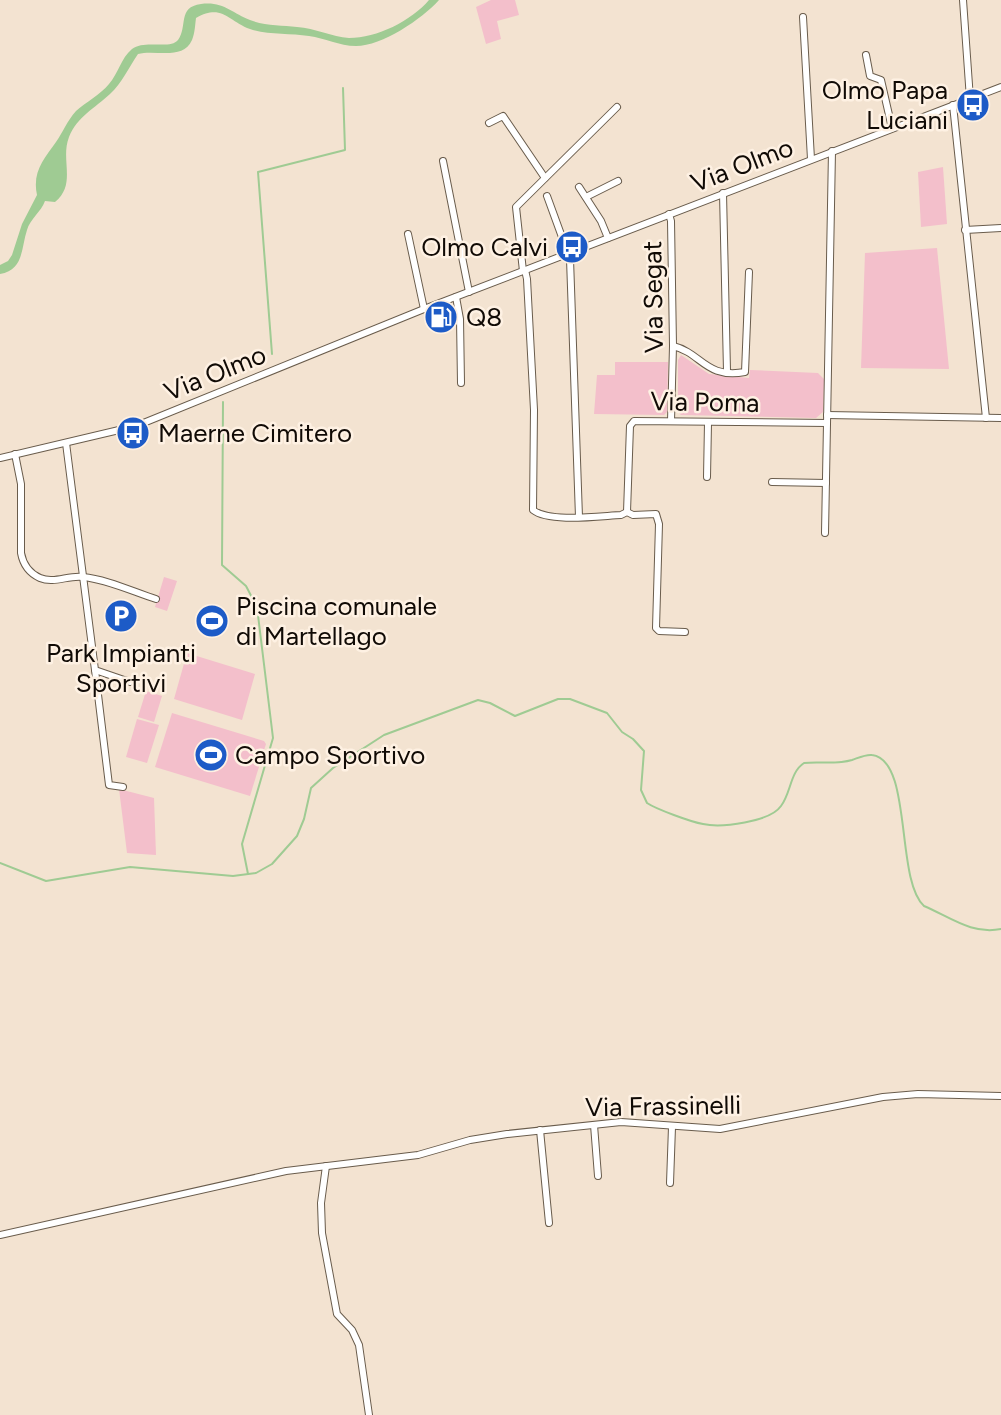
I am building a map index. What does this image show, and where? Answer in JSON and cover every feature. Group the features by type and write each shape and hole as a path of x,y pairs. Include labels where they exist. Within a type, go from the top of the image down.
{"street":[{"path":"963,0 970,99"},
{"name":"Via Olmo","path":"803,17 811,159"},
{"path":"866,55 870,76 881,80 892,128"},
{"name":"Via Olmo","path":"0,458 136,426 424,309 1001,87"},
{"path":"953,105 986,418"},
{"path":"617,107 516,207 527,279 533,401 532,507 534,512 543,516 579,517 621,515 627,512 658,516 656,628 659,631 685,632"},
{"path":"489,123 503,116 545,178"},
{"path":"825,533 832,151"},
{"path":"443,161 469,292"},
{"path":"586,197 618,181"},
{"path":"579,187 608,238"},
{"path":"723,193 727,372"},
{"path":"547,196 569,253 579,517"},
{"name":"Via Segat","path":"669,214 673,346 671,421"},
{"path":"965,230 1001,228"},
{"path":"408,234 424,309"},
{"path":"673,346 680,348 709,370 744,373 749,272"},
{"path":"456,297 460,319 461,383"},
{"name":"Via Poma","path":"627,512 630,426 638,420 708,423 1001,418"},
{"path":"707,477 708,423"},
{"path":"66,443 109,785 123,787"},
{"path":"15,454 21,484 20,547 24,563 34,575 44,579 81,577 156,599"},
{"path":"772,482 826,483"},
{"path":"95,670 130,682"},
{"name":"Via Frassinelli","path":"0,1235 286,1171 418,1155 470,1140 540,1130 621,1122 720,1129 899,1095 1001,1096"},
{"path":"594,1125 598,1177"},
{"path":"670,1183 672,1126"},
{"path":"540,1130 548,1223"},
{"path":"326,1166 321,1203 322,1233 337,1314 352,1330 359,1345 369,1415"}],"shaded area":[{"path":"429,0 439,0 401,30 366,45 350,46 309,36 257,31 212,12 196,18 192,40 182,50 138,54 114,90 72,130 66,154 67,180 62,195 55,202 45,201 28,226 18,263 8,272 0,274 0,265 12,255 22,224 37,195 36,179 40,166 73,115 109,84 132,49 144,45 169,44 178,40 189,9 201,4 215,4 256,22 304,28 349,38 371,35 393,27 413,15"},
{"path":"491,0 515,0 519,15 497,21 501,39 486,44 476,7"},
{"path":"943,167 947,224 921,227 918,172"},
{"path":"937,248 949,369 861,368 865,253"},
{"path":"681,355 709,374 749,378 750,370 818,373 824,379 823,412 816,418 681,415 678,412 678,360"},
{"path":"615,362 668,362 667,412 664,415 594,414 597,375 615,375"},
{"path":"164,577 177,581 167,611 155,607"},
{"path":"187,653 255,674 242,720 174,699"},
{"path":"146,691 162,696 154,722 138,717"},
{"name":"Campo Sportivo","path":"172,713 264,741 266,744 250,796 155,767"},
{"path":"137,719 159,725 147,763 126,757"},
{"path":"119,789 154,798 156,855 127,853"}],"waterway":[{"path":"272,354 258,172 345,150 343,88"},
{"path":"223,402 222,565 246,586 257,607 273,738 242,844 248,874"},
{"path":"0,863 46,881 130,867 233,876 256,873 272,864 297,836 311,788 333,768 384,735 478,700 515,716 558,699 570,699 607,713 622,732 644,751 641,790 647,803 703,824 745,822 775,812 784,801 796,772 804,763 840,762 872,755 885,762 893,777 899,798 909,872 915,892 924,906 971,927 1001,929"}],"place":[{"name":"Olmo Papa Luciani","path":"973,105"},
{"name":"Olmo Calvi","path":"572,247"},
{"name":"Q8","path":"441,317"},
{"name":"Maerne Cimitero","path":"133,433"},
{"name":"Park Impianti Sportivi","path":"121,616"},
{"name":"Piscina comunale di Martellago","path":"212,621"},
{"name":"Campo Sportivo","path":"211,755"}]}
